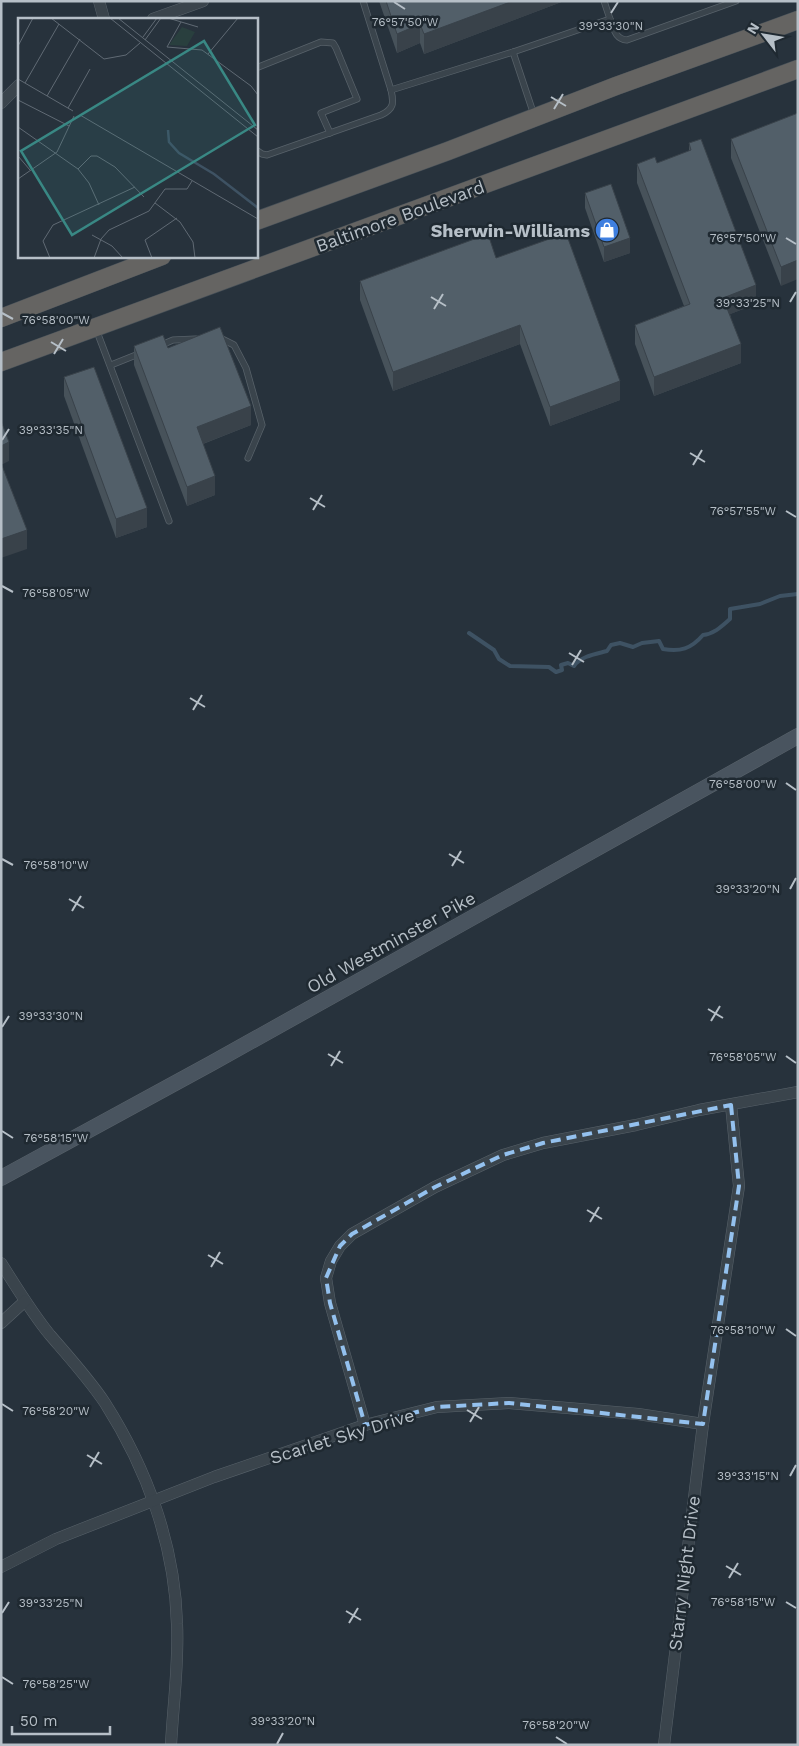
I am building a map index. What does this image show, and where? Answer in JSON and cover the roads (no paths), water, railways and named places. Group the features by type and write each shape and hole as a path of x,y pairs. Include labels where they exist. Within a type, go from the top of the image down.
{"highway":[{"path":"258,220 798,20"},
{"name":"Baltimore Boulevard","path":"1,362 798,69"},
{"path":"1,318 64,292 157,258"}],"main road":[{"name":"Old Westminster Pike","path":"1,1178 280,1025 798,736"}],"street":[{"path":"99,1 104,18"},
{"path":"156,18 204,1"},
{"path":"1,103 18,85"},
{"path":"365,1425 330,1304 326,1278 340,1246 352,1234 435,1187 503,1155 543,1143 636,1125 699,1110 798,1092"},
{"name":"Starry Night Drive","path":"664,1745 703,1424 738,1186 731,1105"},
{"path":"1,1263 49,1334 76,1364 104,1403 132,1452 154,1500 164,1534 173,1579 177,1624 171,1745"},
{"path":"1,1323 26,1302"},
{"name":"Scarlet Sky Drive","path":"1,1567 56,1539 214,1477 365,1425 437,1407 509,1403 638,1414 703,1424"}],"lane":[{"path":"258,151 267,155 388,112 392,108 394,102 391,90 362,1"},
{"path":"604,1 617,36 621,40 627,40 736,1"},
{"path":"391,90 610,19"},
{"path":"258,67 321,42 333,43 357,99 321,113 330,133"},
{"path":"513,52 535,117"},
{"path":"96,327 169,521"},
{"path":"210,338 219,338 234,345 246,368 262,425 248,458"},
{"path":"155,347 173,340 201,339"},
{"path":"110,365 146,351"}],"waterway":[{"path":"469,633 494,650 499,659 510,666 549,667 556,672 562,670 561,665 568,663 574,666 585,658 607,651 611,645 620,643 633,647 642,643 659,641 663,649 680,650 694,644 703,635 714,631 724,624 730,619 730,609 760,604 780,596 798,594"}],"place":[{"name":"Sherwin-Williams","path":"607,230"}]}
